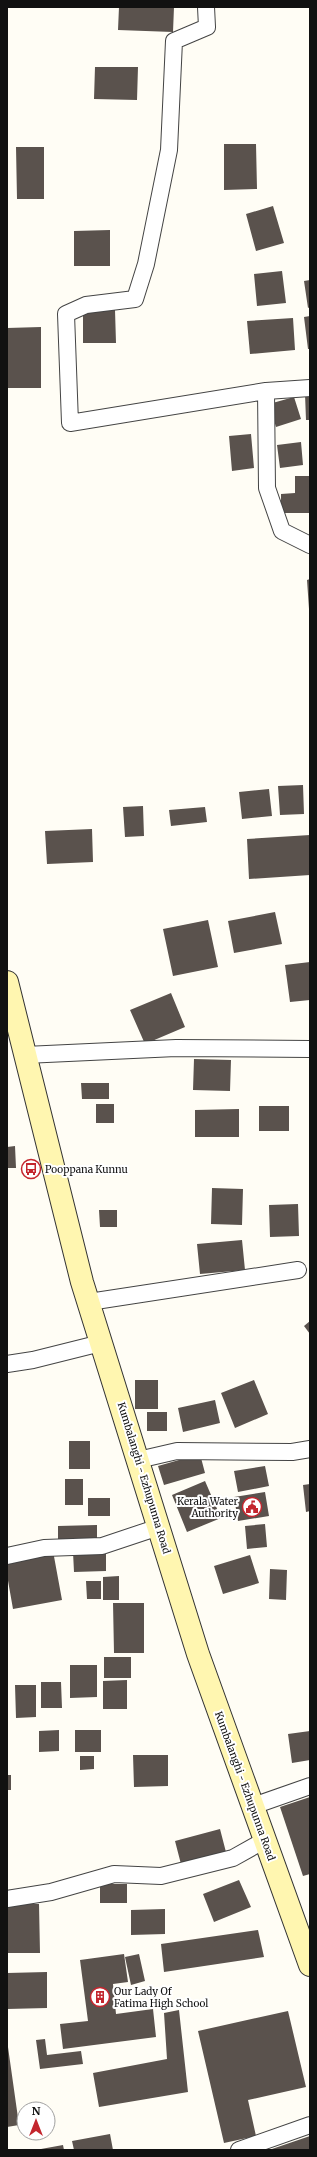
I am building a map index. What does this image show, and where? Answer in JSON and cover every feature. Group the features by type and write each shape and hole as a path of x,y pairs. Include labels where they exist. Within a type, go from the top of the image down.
{"main road":[{"name":"Kumbalanghi - Ezhupunna Road","path":"7,982 89,1302 198,1654 310,1965"}],"street":[{"path":"206,7 207,27 174,41 169,150 146,264 136,299 86,305 66,314 70,423 266,391 310,388"},
{"path":"266,391 267,488 282,530 310,545"},
{"path":"25,1055 176,1048 310,1049"},
{"path":"89,1302 298,1270"},
{"path":"7,1364 33,1360 102,1343"},
{"path":"138,1460 177,1451 292,1452 310,1449"},
{"path":"7,1556 44,1548 102,1546 159,1527"},
{"path":"253,1806 310,1786"},
{"path":"7,1899 51,1892 114,1874 161,1876 233,1858 265,1840"},
{"path":"240,2150 310,2125"}],"building":[{"path":"119,7 174,7 173,32 118,30"},
{"path":"95,67 138,67 137,100 94,99"},
{"path":"224,144 256,144 257,189 224,190"},
{"path":"16,147 44,147 44,199 17,199"},
{"path":"273,206 284,243 256,251 246,214"},
{"path":"110,230 110,266 74,266 74,231"},
{"path":"282,271 286,303 257,306 254,274"},
{"path":"310,280 310,307 308,308 304,281"},
{"path":"115,310 116,343 83,343 83,311"},
{"path":"310,316 310,349 308,349 304,317"},
{"path":"293,318 295,350 250,354 247,321"},
{"path":"41,327 41,388 7,388 7,328"},
{"path":"305,394 310,394 310,420 306,420"},
{"path":"294,397 301,419 276,427 269,404"},
{"path":"251,434 254,468 232,471 229,436"},
{"path":"301,442 303,465 280,468 277,445"},
{"path":"295,476 310,476 310,513 281,513 281,494 295,493"},
{"path":"310,579 310,609 309,609 307,580"},
{"path":"303,785 304,814 280,815 278,786"},
{"path":"269,789 272,816 242,819 239,792"},
{"path":"143,806 144,836 125,837 123,807"},
{"path":"205,807 207,822 171,826 169,810"},
{"path":"92,829 93,862 47,864 45,831"},
{"path":"310,835 310,875 249,879 247,839"},
{"path":"275,912 282,944 234,953 228,921"},
{"path":"208,920 218,967 173,976 163,929"},
{"path":"310,962 310,1000 290,1002 285,965"},
{"path":"171,993 185,1027 145,1044 130,1010"},
{"path":"194,1059 231,1060 230,1091 193,1090"},
{"path":"81,1083 109,1083 109,1099 82,1099"},
{"path":"96,1104 114,1104 114,1123 96,1123"},
{"path":"259,1106 289,1106 289,1131 259,1131"},
{"path":"239,1109 239,1137 195,1137 195,1110"},
{"path":"15,1146 16,1168 7,1168 7,1147"},
{"path":"212,1188 243,1189 242,1225 211,1224"},
{"path":"298,1204 299,1236 270,1237 269,1205"},
{"path":"99,1210 117,1210 117,1227 100,1227"},
{"path":"242,1240 245,1270 200,1274 197,1244"},
{"path":"310,1321 310,1334 304,1326"},
{"path":"135,1380 158,1380 158,1409 135,1409"},
{"path":"254,1380 268,1414 235,1428 221,1393"},
{"path":"215,1400 220,1423 183,1432 178,1408"},
{"path":"147,1412 167,1412 167,1431 147,1431"},
{"path":"69,1441 90,1441 90,1469 69,1469"},
{"path":"200,1454 205,1473 164,1485 158,1466"},
{"path":"265,1466 269,1486 238,1492 234,1471"},
{"path":"65,1479 83,1479 83,1505 65,1505"},
{"path":"205,1481 221,1518 187,1532 172,1495"},
{"path":"310,1484 310,1511 306,1512 303,1485"},
{"name":"Kerala Water Authority","path":"265,1492 269,1516 238,1521 234,1497"},
{"path":"88,1498 110,1498 110,1516 88,1516"},
{"path":"265,1524 267,1547 247,1549 245,1526"},
{"path":"97,1525 97,1543 58,1544 58,1526"},
{"path":"53,1551 62,1600 13,1609 7,1575 7,1560"},
{"path":"73,1552 106,1552 106,1571 74,1572"},
{"path":"250,1555 259,1583 223,1594 214,1566"},
{"path":"270,1569 287,1570 286,1600 269,1599"},
{"path":"119,1576 119,1600 103,1600 103,1577"},
{"path":"86,1581 101,1581 101,1599 87,1599"},
{"path":"113,1603 144,1603 144,1653 114,1653"},
{"path":"104,1657 131,1657 131,1678 104,1678"},
{"path":"70,1665 97,1665 97,1697 70,1698"},
{"path":"127,1680 127,1709 103,1709 103,1681"},
{"path":"41,1682 61,1682 62,1708 41,1708"},
{"path":"15,1685 36,1685 36,1717 16,1718"},
{"path":"59,1730 59,1751 39,1752 39,1731"},
{"path":"75,1730 101,1730 101,1752 75,1752"},
{"path":"310,1731 310,1760 292,1763 288,1734"},
{"path":"133,1755 168,1755 168,1786 134,1787"},
{"path":"80,1756 94,1756 94,1769 80,1770"},
{"path":"7,1775 11,1775 11,1790 7,1790"},
{"path":"310,1797 310,1874 303,1876 280,1807"},
{"path":"220,1829 227,1856 182,1868 175,1841"},
{"path":"239,1880 251,1907 214,1922 203,1894"},
{"path":"100,1884 127,1884 127,1903 100,1903"},
{"path":"7,1904 39,1904 40,1953 7,1953"},
{"path":"165,1909 165,1934 131,1935 131,1910"},
{"path":"258,1930 264,1957 164,1972 161,1944"},
{"name":"Our Lady Of Fatima High School","path":"124,1954 128,1982 113,1984 116,2014 153,2009 156,2037 63,2049 60,2024 88,2021 80,1960"},
{"path":"139,1954 145,1981 131,1985 125,1957"},
{"path":"47,1972 47,2008 7,2009 7,1973"},
{"path":"179,2010 188,2092 99,2107 93,2073 167,2059 164,2013"},
{"path":"288,2011 306,2087 248,2100 256,2136 224,2143 198,2031"},
{"path":"45,2039 47,2055 81,2051 83,2064 40,2069 36,2040"},
{"path":"7,2040 16,2104 16,2126 7,2127"},
{"path":"110,2134 113,2150 74,2150 72,2141"},
{"path":"310,2136 310,2150 269,2150"},
{"path":"63,2145 64,2150 41,2150 41,2149"}],"place":[{"name":"Pooppana Kunnu","path":"31,1169"},
{"name":"Kerala Water Authority","path":"252,1507"},
{"name":"Our Lady Of Fatima High School","path":"100,1997"}]}
